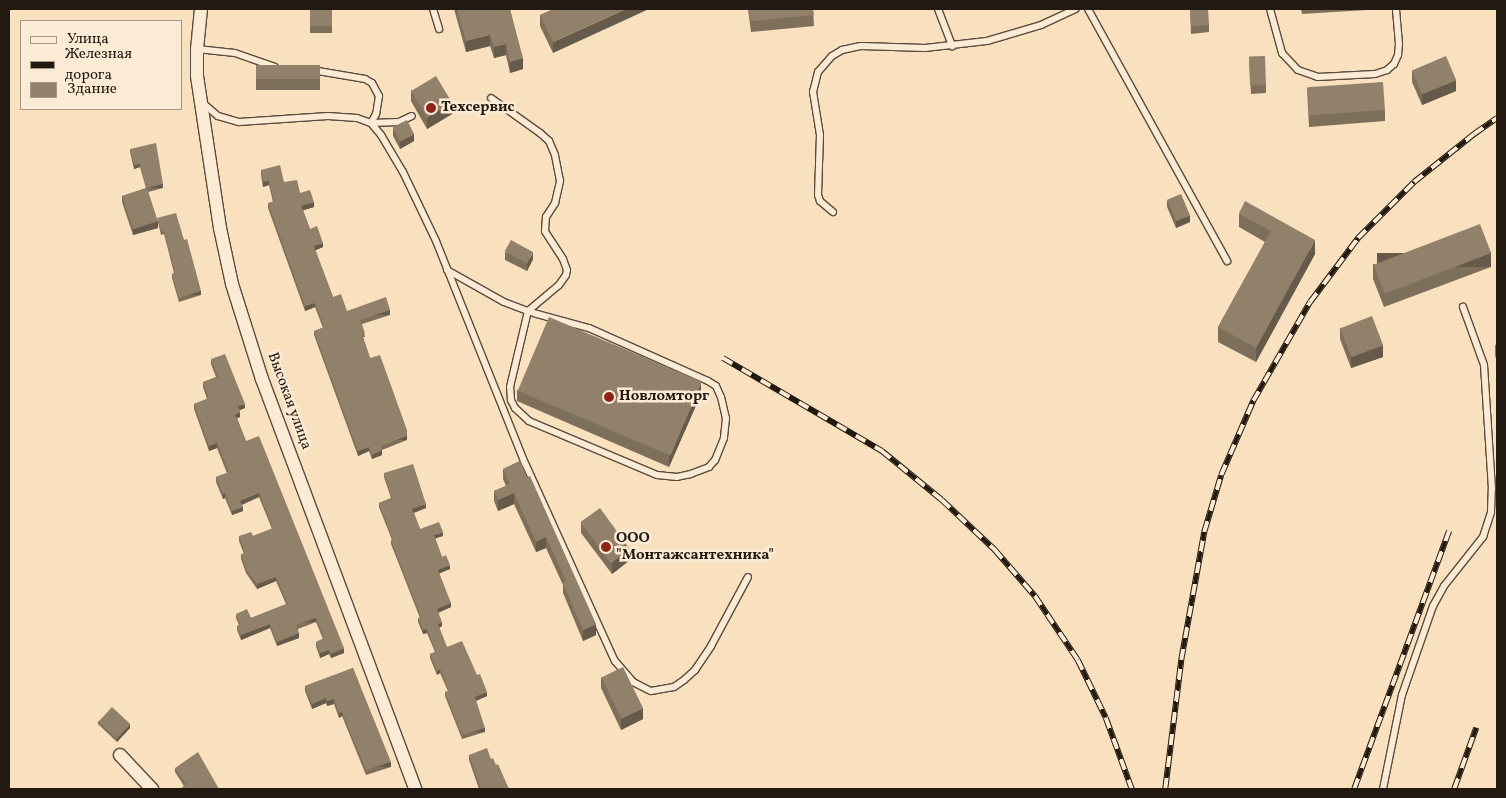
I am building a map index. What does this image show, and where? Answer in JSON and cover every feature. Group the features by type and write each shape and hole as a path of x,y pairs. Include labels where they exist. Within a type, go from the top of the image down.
{"street":[{"name":"Высокая улица","path":"201,9 196,49 199,91 220,228 235,292 262,379 415,789"},
{"path":"120,755 152,789"}],"lane":[{"path":"433,9 439,29"},
{"path":"938,9 952,46"},
{"path":"833,212 820,201 817,189 820,135 813,92 814,81 823,64 842,50 861,46 925,48 952,46 1012,36 1075,9"},
{"path":"1088,9 1227,261"},
{"path":"1270,9 1282,53 1298,70 1318,77 1375,74 1386,70 1394,64 1398,55 1399,44 1396,9"},
{"path":"196,49 235,53 281,68"},
{"path":"305,69 334,72 365,79 372,83 378,96 376,114 371,123"},
{"path":"199,91 210,111 233,121 253,122 344,116 371,123 392,123 412,116"},
{"path":"448,270 487,294 528,311 589,328 716,386 726,418 724,438 715,460 709,467 691,474 677,477 657,475 529,421 521,415 511,400 510,387 528,311 559,285 566,275 566,264 545,231 546,217 555,203 558,193 558,170 549,141 491,98"},
{"path":"371,123 386,143 403,172 448,270 533,480 615,660 632,682 651,691 674,687 684,680 695,670 711,646 748,577"},
{"path":"1383,789 1402,695 1433,606 1444,586 1483,537 1491,512 1492,489 1484,365 1463,307"}],"building":[{"path":"310,9 332,9 332,26 310,26"},
{"path":"457,9 510,9 523,58 510,62 506,44 494,47 490,35 466,41"},
{"path":"554,9 626,9 553,42 540,15"},
{"path":"749,9 813,9 814,15 751,21"},
{"path":"1208,9 1209,25 1191,26 1190,10"},
{"path":"1265,56 1266,85 1250,86 1249,57"},
{"path":"1446,56 1456,80 1422,94 1412,70"},
{"path":"256,65 320,65 320,79 256,79"},
{"path":"436,76 452,103 427,118 411,91"},
{"path":"1383,82 1385,110 1309,115 1307,87"},
{"path":"407,120 414,134 400,142 393,127"},
{"path":"156,143 163,184 147,188 140,164 134,165 130,149"},
{"path":"280,165 284,182 297,180 300,193 310,190 314,202 301,206 310,229 317,226 323,243 314,246 333,297 341,294 347,311 386,297 390,310 360,320 365,333 362,334 370,358 380,355 407,430 407,436 381,446 382,450 372,455 369,447 358,451 314,331 324,327 315,303 305,306 268,203 274,201 269,181 263,182 261,170"},
{"path":"147,188 158,221 133,229 122,196"},
{"path":"1181,194 1190,215 1176,221 1167,200"},
{"path":"1245,201 1315,240 1256,348 1218,327 1271,231 1239,213"},
{"path":"176,213 184,240 187,239 201,291 179,298 172,274 175,273 164,231 161,231 157,218"},
{"path":"1480,224 1491,253 1385,294 1374,265"},
{"path":"511,240 533,252 527,263 505,251"},
{"path":"1372,316 1383,345 1351,357 1340,328"},
{"name":"Новломторг","path":"549,317 702,382 671,456 518,391"},
{"path":"225,354 245,404 238,406 240,412 235,415 246,441 259,436 344,648 331,654 329,650 320,653 316,642 324,638 316,618 296,625 299,633 277,642 270,624 241,635 237,626 240,624 236,614 247,609 251,618 288,604 276,577 257,584 246,569 241,554 245,553 239,536 251,532 253,536 273,528 259,493 240,501 243,507 232,511 216,477 229,472 217,443 209,446 194,404 209,398 203,382 218,377 211,359"},
{"path":"520,461 527,477 530,476 596,624 583,630 563,583 566,581 546,537 536,542 514,493 498,500 494,491 510,484 503,469"},
{"path":"413,464 426,504 412,509 420,529 439,522 443,532 434,535 442,557 446,555 450,565 438,570 451,603 437,609 442,622 438,624 447,647 462,641 477,675 480,674 487,692 475,697 485,728 462,735 445,692 449,690 440,669 437,671 430,654 436,652 427,629 423,630 418,618 421,617 391,540 393,540 379,503 392,498 384,473"},
{"name":"ООО \"Монтажсантехника\"","path":"600,508 630,549 611,563 581,522"},
{"path":"623,667 643,708 622,719 601,678"},
{"path":"353,668 391,762 366,770 342,712 339,713 334,699 327,701 326,698 312,704 305,686"},
{"path":"112,707 130,724 117,739 98,722"},
{"path":"487,748 491,759 493,758 496,765 498,764 509,789 481,789 469,755"},
{"path":"198,752 219,789 180,789 186,784 175,768"}],"railway":[{"path":"1165,789 1181,660 1204,532 1221,475 1253,401 1310,302 1358,238 1414,182 1497,118"},
{"path":"723,358 882,451 942,500 995,550 1035,596 1078,660 1106,718 1132,789"},
{"path":"1354,789 1449,531"},
{"path":"1454,789 1476,728"}],"place":[{"name":"Техсервис","path":"431,108"},
{"name":"Новломторг","path":"609,397"},
{"name":"ООО \"Монтажсантехника\"","path":"606,547"}]}
